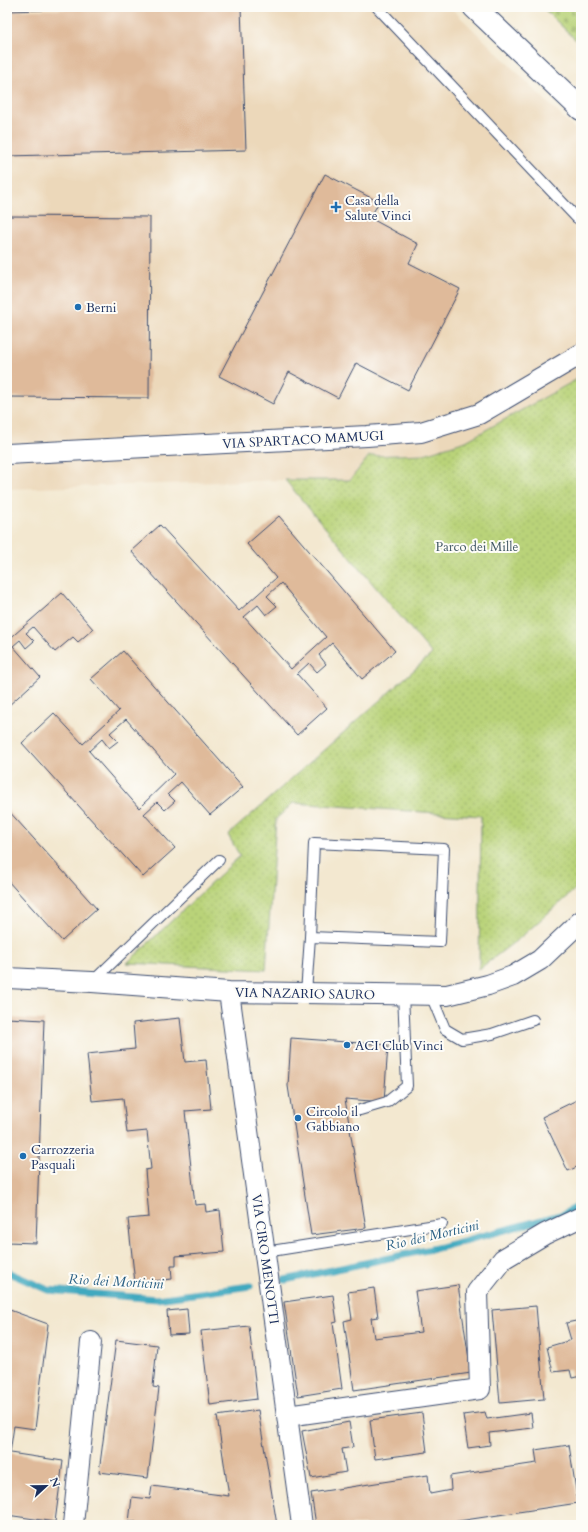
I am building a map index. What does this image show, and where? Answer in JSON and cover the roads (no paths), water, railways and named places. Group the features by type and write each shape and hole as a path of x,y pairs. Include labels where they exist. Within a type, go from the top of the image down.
{"street":[{"path":"474,7 581,109"},
{"name":"VIA SPARTACO MAMUGI","path":"7,454 337,438 421,432 479,414 581,354"},
{"name":"VIA NAZARIO SAURO","path":"7,978 92,982 230,992 447,995 488,985 513,976 540,960 581,922"},
{"name":"VIA CIRO MENOTTI","path":"230,992 302,1525"},
{"path":"287,1416 480,1389 477,1292 503,1259 545,1234 581,1217"},
{"path":"73,1525 91,1342"}],"lane":[{"path":"377,7 576,218"},
{"path":"306,993 314,843 444,848 440,942 310,937"},
{"path":"92,982 219,860"},
{"path":"360,1110 387,1102 407,1086 403,994"},
{"path":"431,995 445,1030 462,1040 492,1034 533,1020"},
{"path":"265,1252 442,1224"}],"waterway":[{"name":"Rio dei Morticini","path":"285,1280 441,1247 564,1214 581,1204"},
{"name":"Rio dei Morticini","path":"7,1272 48,1290 157,1299 250,1286"}],"place":[{"name":"Casa della Salute Vinci","path":"336,207"},
{"name":"Berni","path":"78,307"},
{"name":"ACI Club Vinci","path":"347,1045"},
{"name":"Circolo il Gabbiano","path":"298,1118"},
{"name":"Carrozzeria Pasquali","path":"23,1156"}],"park label":[{"name":"Parco dei Mille","path":"477,546"}]}
